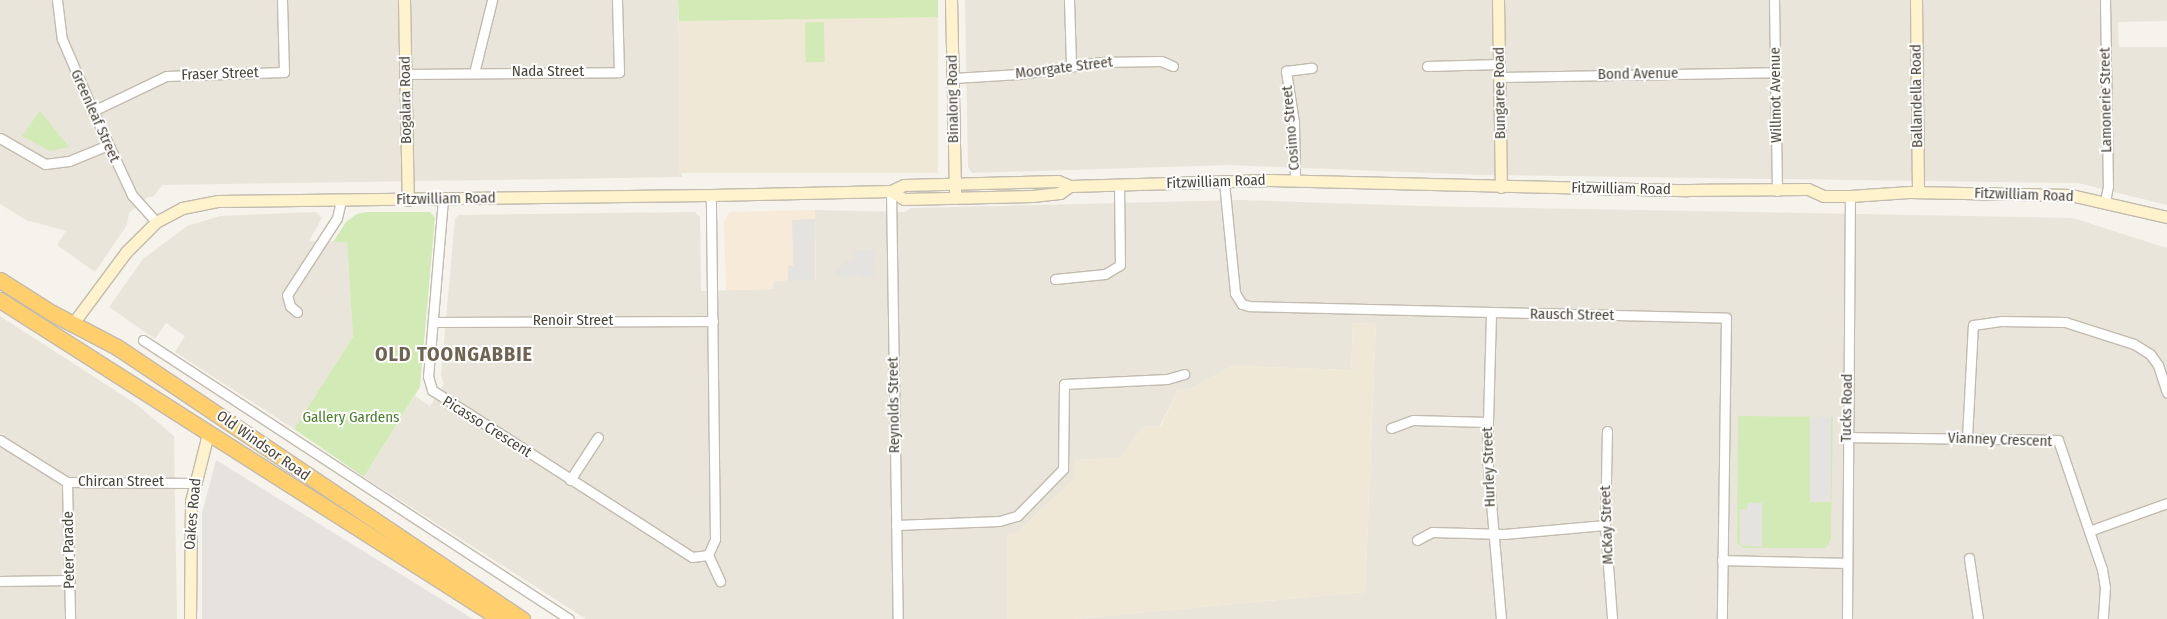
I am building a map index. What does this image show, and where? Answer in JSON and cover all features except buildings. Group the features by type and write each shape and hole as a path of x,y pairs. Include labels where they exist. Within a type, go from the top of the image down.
{"highway":[{"name":"Old Windsor Road","path":"0,280 52,313 74,322 219,414 370,520 522,619"},
{"name":"Old Windsor Road","path":"0,300 501,619"},
{"name":"Fitzwilliam Road","path":"62,339 74,322"},
{"name":"Oakes Road","path":"208,434 219,414"}],"main road":[{"name":"Bogalara Road","path":"404,0 408,200"},
{"name":"Binalong Road","path":"951,0 955,198"},
{"name":"Bungaree Road","path":"1498,0 1501,186"},
{"name":"Ballandella Road","path":"1916,0 1918,192"},
{"name":"Fitzwilliam Road","path":"74,322 126,252 156,222 182,208 208,201 341,201 711,195 891,191 904,185 1058,181 1070,186 1295,180 1501,186 1808,190 1824,196 1918,192 2070,195 2105,201 2167,218"},
{"name":"Fitzwilliam Road","path":"891,191 904,199 1032,196 1060,193 1070,186"},
{"name":"Oakes Road","path":"190,619 189,530 193,483 208,434"}],"street":[{"name":"Greenleaf Street","path":"57,0 62,39 108,145 132,195 156,222"},
{"name":"Fraser Street","path":"93,111 166,76 284,72 282,0"},
{"path":"474,73 492,0"},
{"name":"Nada Street","path":"406,74 619,72 617,0"},
{"path":"1069,0 1071,65"},
{"name":"Willmot Avenue","path":"1774,0 1777,191"},
{"name":"Lamonerie Street","path":"2105,0 2108,186 2105,201"},
{"name":"Moorgate Street","path":"953,78 1020,74 1071,65 1162,61 1173,66"},
{"path":"1427,66 1500,64"},
{"name":"Cosimo Street","path":"1295,180 1294,122 1286,71 1312,68"},
{"name":"Bond Avenue","path":"1500,76 1775,72"},
{"path":"0,138 45,164 69,161 108,145"},
{"name":"Rausch Street","path":"1224,182 1235,293 1242,304 1491,314 1726,318 1722,619"},
{"path":"1055,279 1105,274 1120,265 1119,185"},
{"name":"Reynolds Street","path":"891,191 898,619"},
{"path":"711,195 715,540 708,555 720,581"},
{"name":"Tucks Road","path":"1847,619 1845,563 1850,196"},
{"name":"Picasso Crescent","path":"443,199 428,376 432,390 692,557 708,555"},
{"path":"297,312 290,306 288,295 337,218 341,201"},
{"name":"Hurley Street","path":"1491,314 1487,422 1492,533 1501,619"},
{"name":"Renoir Street","path":"433,322 713,321"},
{"path":"1967,438 1973,325 2001,321 2065,322 2134,344 2150,354 2158,365 2167,393"},
{"name":"Old Windsor Road","path":"144,340 569,619"},
{"path":"896,524 999,521 1017,516 1063,469 1064,384 1167,379 1184,374"},
{"path":"1391,428 1413,420 1487,422"},
{"name":"McKay Street","path":"1607,430 1605,525 1612,619"},
{"name":"Vianney Crescent","path":"1847,436 2058,440 2089,531 2105,587 2103,619"},
{"path":"570,480 598,437"},
{"name":"Chircan Street","path":"0,440 67,482 193,483"},
{"name":"Peter Parade","path":"67,482 70,619"},
{"path":"2089,531 2167,503"},
{"path":"1417,540 1432,532 1492,533 1605,525"},
{"path":"1969,558 1978,619"},
{"path":"1722,560 1845,563"},
{"path":"0,581 70,580"}],"shaded area":[{"path":"0,0 678,0 682,177 162,185 153,197 148,197 129,213 127,225 95,272 57,245 66,231 26,220 0,204"},
{"path":"965,0 2167,0 2167,21 2118,22 2119,47 2167,47 2167,205 2078,183 1484,175 1228,165 972,173 968,167"},
{"path":"679,17 938,17 938,173 679,173"},
{"path":"1240,200 1422,206 2073,218 2167,248 2167,619 1073,619 1365,592 1376,324 1353,323 1351,370 1232,366 1190,389 1178,390 1160,426 1143,427 1120,458 1074,460 1074,479 1017,533 1007,533 1007,619 586,619 364,477 415,396 430,406 444,384 441,376 455,219 458,215 695,212 700,217 701,291 773,289 773,281 815,210 905,212 911,208"},
{"path":"815,210 816,280 774,281 773,289 726,290 724,221 730,212"},
{"path":"316,212 322,218 309,241 347,242 353,337 294,429 175,352 185,336 166,323 155,339 109,307 143,259 187,226 220,216"},
{"path":"815,219 815,280 788,281 788,266 793,266 792,220"},
{"path":"876,249 873,277 859,277 858,270 855,277 841,278 841,274 837,276 834,272 847,261 854,261 855,251"},
{"path":"0,316 136,404 174,436 177,619 0,619"},
{"path":"1353,323 1376,324 1365,592 1073,619 1007,619 1007,533 1017,533 1074,479 1074,460 1120,458 1143,427 1161,426 1178,390 1190,389 1232,366 1351,370"},
{"path":"1810,417 1831,417 1831,502 1810,502"},
{"path":"216,460 473,619 202,619 202,513"},
{"path":"1748,503 1762,503 1762,547 1740,545 1740,509 1747,509"}],"green space":[{"path":"678,0 938,0 938,17 679,21"},
{"path":"805,22 824,22 825,62 806,62"},
{"path":"40,111 69,147 50,151 22,136"},
{"name":"Gallery Gardens","path":"366,212 430,212 435,218 420,387 364,477 294,429 353,337 347,242 333,242 346,222 357,214"},
{"path":"1738,416 1833,417 1831,540 1826,548 1744,548 1737,543"}],"district":[{"name":"OLD TOONGABBIE","path":"454,354"}]}
